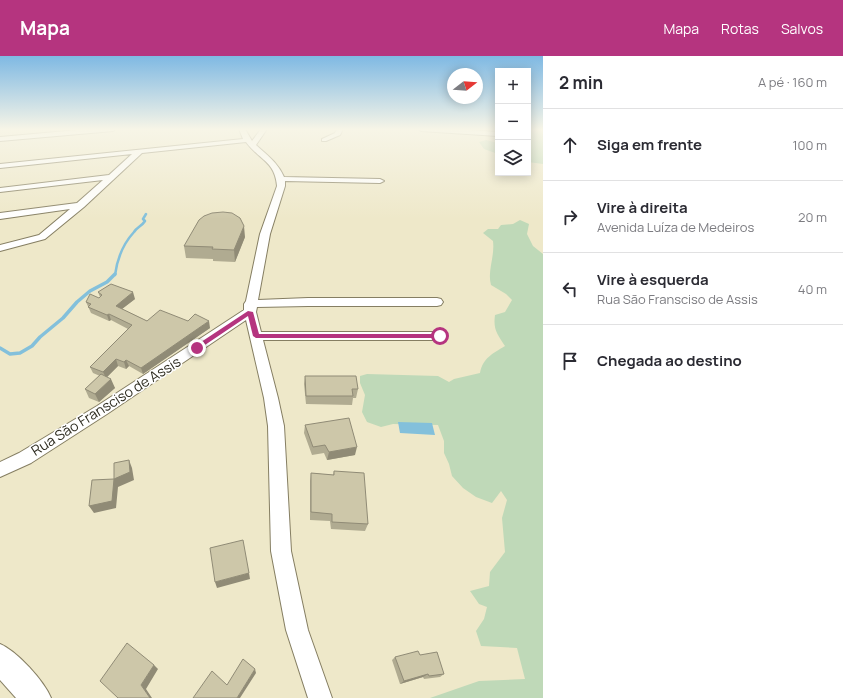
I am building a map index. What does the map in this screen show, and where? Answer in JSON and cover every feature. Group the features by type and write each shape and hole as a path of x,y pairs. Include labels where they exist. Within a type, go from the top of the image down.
{"main road":[{"path":"0,658 36,698"}],"street":[{"path":"0,166 70,159"},
{"path":"0,248 42,237 81,205 131,159"},
{"path":"269,159 281,179 281,186 260,254 250,308 276,426 281,551 297,630 320,698"},
{"path":"0,190 110,177"},
{"path":"281,179 380,181"},
{"path":"0,216 81,205"},
{"path":"250,308 308,302 437,302"},
{"name":"Rua São Fransciso de Assis","path":"0,470 25,458 173,365 250,308"},
{"path":"256,336 440,336"}],"green space":[{"path":"531,159 543,159 543,164 531,162"},
{"path":"520,220 529,224 527,234 533,246 543,254 543,698 430,698 479,681 525,679 517,648 481,646 476,631 484,619 487,607 479,604 470,591 489,586 490,572 505,552 502,518 507,500 501,491 492,503 476,497 463,488 452,476 444,453 444,441 438,425 393,424 381,427 367,422 362,412 365,395 360,383 360,376 367,374 438,376 449,382 454,379 480,373 486,360 492,354 505,346 496,331 495,315 505,312 512,300 506,294 491,285 490,274 493,241 483,233 488,229 498,229 501,225 513,224"}],"water":[{"path":"398,422 432,423 435,435 400,433"}],"building":[{"path":"212,213 232,213 240,218 244,226 234,250 212,249 213,247 184,246 199,220"},
{"path":"111,284 133,292 116,306 147,321 160,310 188,321 195,314 209,321 141,368 126,360 124,362 116,359 103,372 90,367 132,325 109,314 107,315 88,307 91,304 86,302 90,294 99,298 102,295 98,292"},
{"path":"101,374 111,379 95,394 85,389"},
{"path":"305,376 356,376 358,389 352,389 353,396 306,396"},
{"path":"349,418 357,447 329,452 325,445 313,447 305,425"},
{"path":"129,460 130,472 114,479 114,463"},
{"path":"334,471 364,473 368,524 332,522 332,514 311,512 311,473 334,475"},
{"path":"114,479 112,501 89,506 92,480"},
{"path":"243,540 249,573 215,582 210,548"},
{"path":"127,643 154,665 141,685 150,698 118,698 100,681"},
{"path":"418,651 420,655 437,652 444,674 429,676 428,674 404,681 395,657"},
{"path":"243,659 255,669 237,698 193,698 212,671 227,685"}],"waterway":[{"path":"115,275 117,264 124,247 135,230 145,221 143,219 146,214"},
{"path":"0,348 10,354 20,353 32,346 40,337 63,318 77,302 90,291 107,282 115,274"}],"route":[{"path":"197,348 250,312 256,336 440,336"}]}
